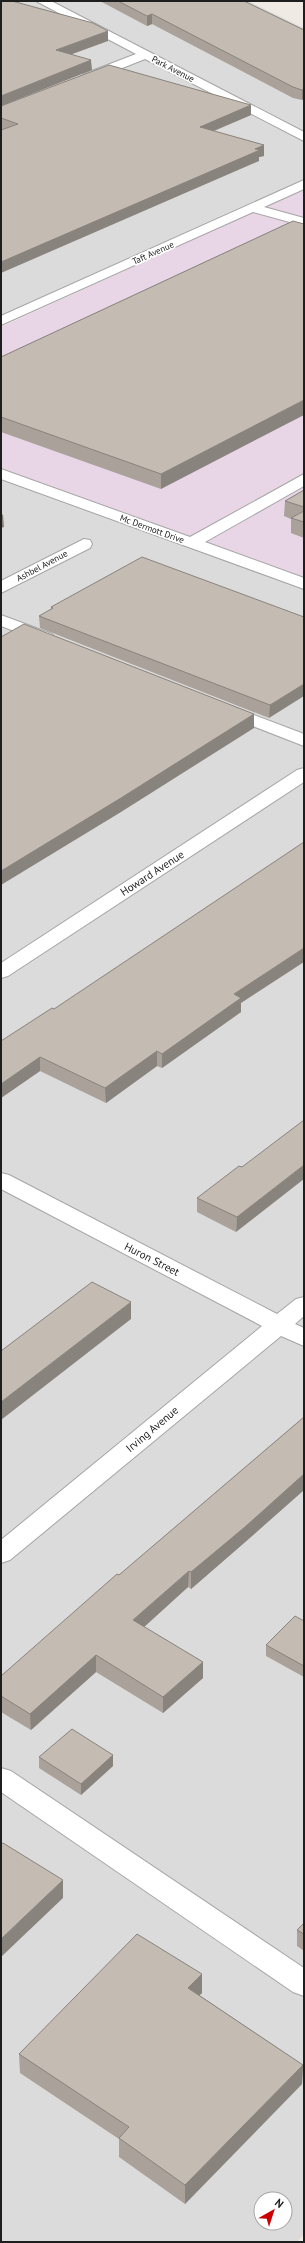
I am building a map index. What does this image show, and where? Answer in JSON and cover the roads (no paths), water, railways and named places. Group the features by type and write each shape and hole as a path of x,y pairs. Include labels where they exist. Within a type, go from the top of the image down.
{"street":[{"name":"Park Avenue","path":"42,1 304,136"},
{"path":"75,82 145,55"},
{"name":"Taft Avenue","path":"1,321 304,184"},
{"path":"289,191 304,195"},
{"path":"252,208 304,222"},
{"name":"Mc Dermott Drive","path":"1,474 304,584"},
{"path":"190,543 304,479"},
{"name":"Ashbel Avenue","path":"1,588 84,544"},
{"path":"1,620 60,643"},
{"path":"208,702 304,740"},
{"name":"Howard Avenue","path":"1,972 304,774"},
{"name":"Huron Street","path":"1,1180 304,1338"},
{"name":"Irving Avenue","path":"1,1554 304,1304"},
{"path":"1,1778 304,1984"}]}
